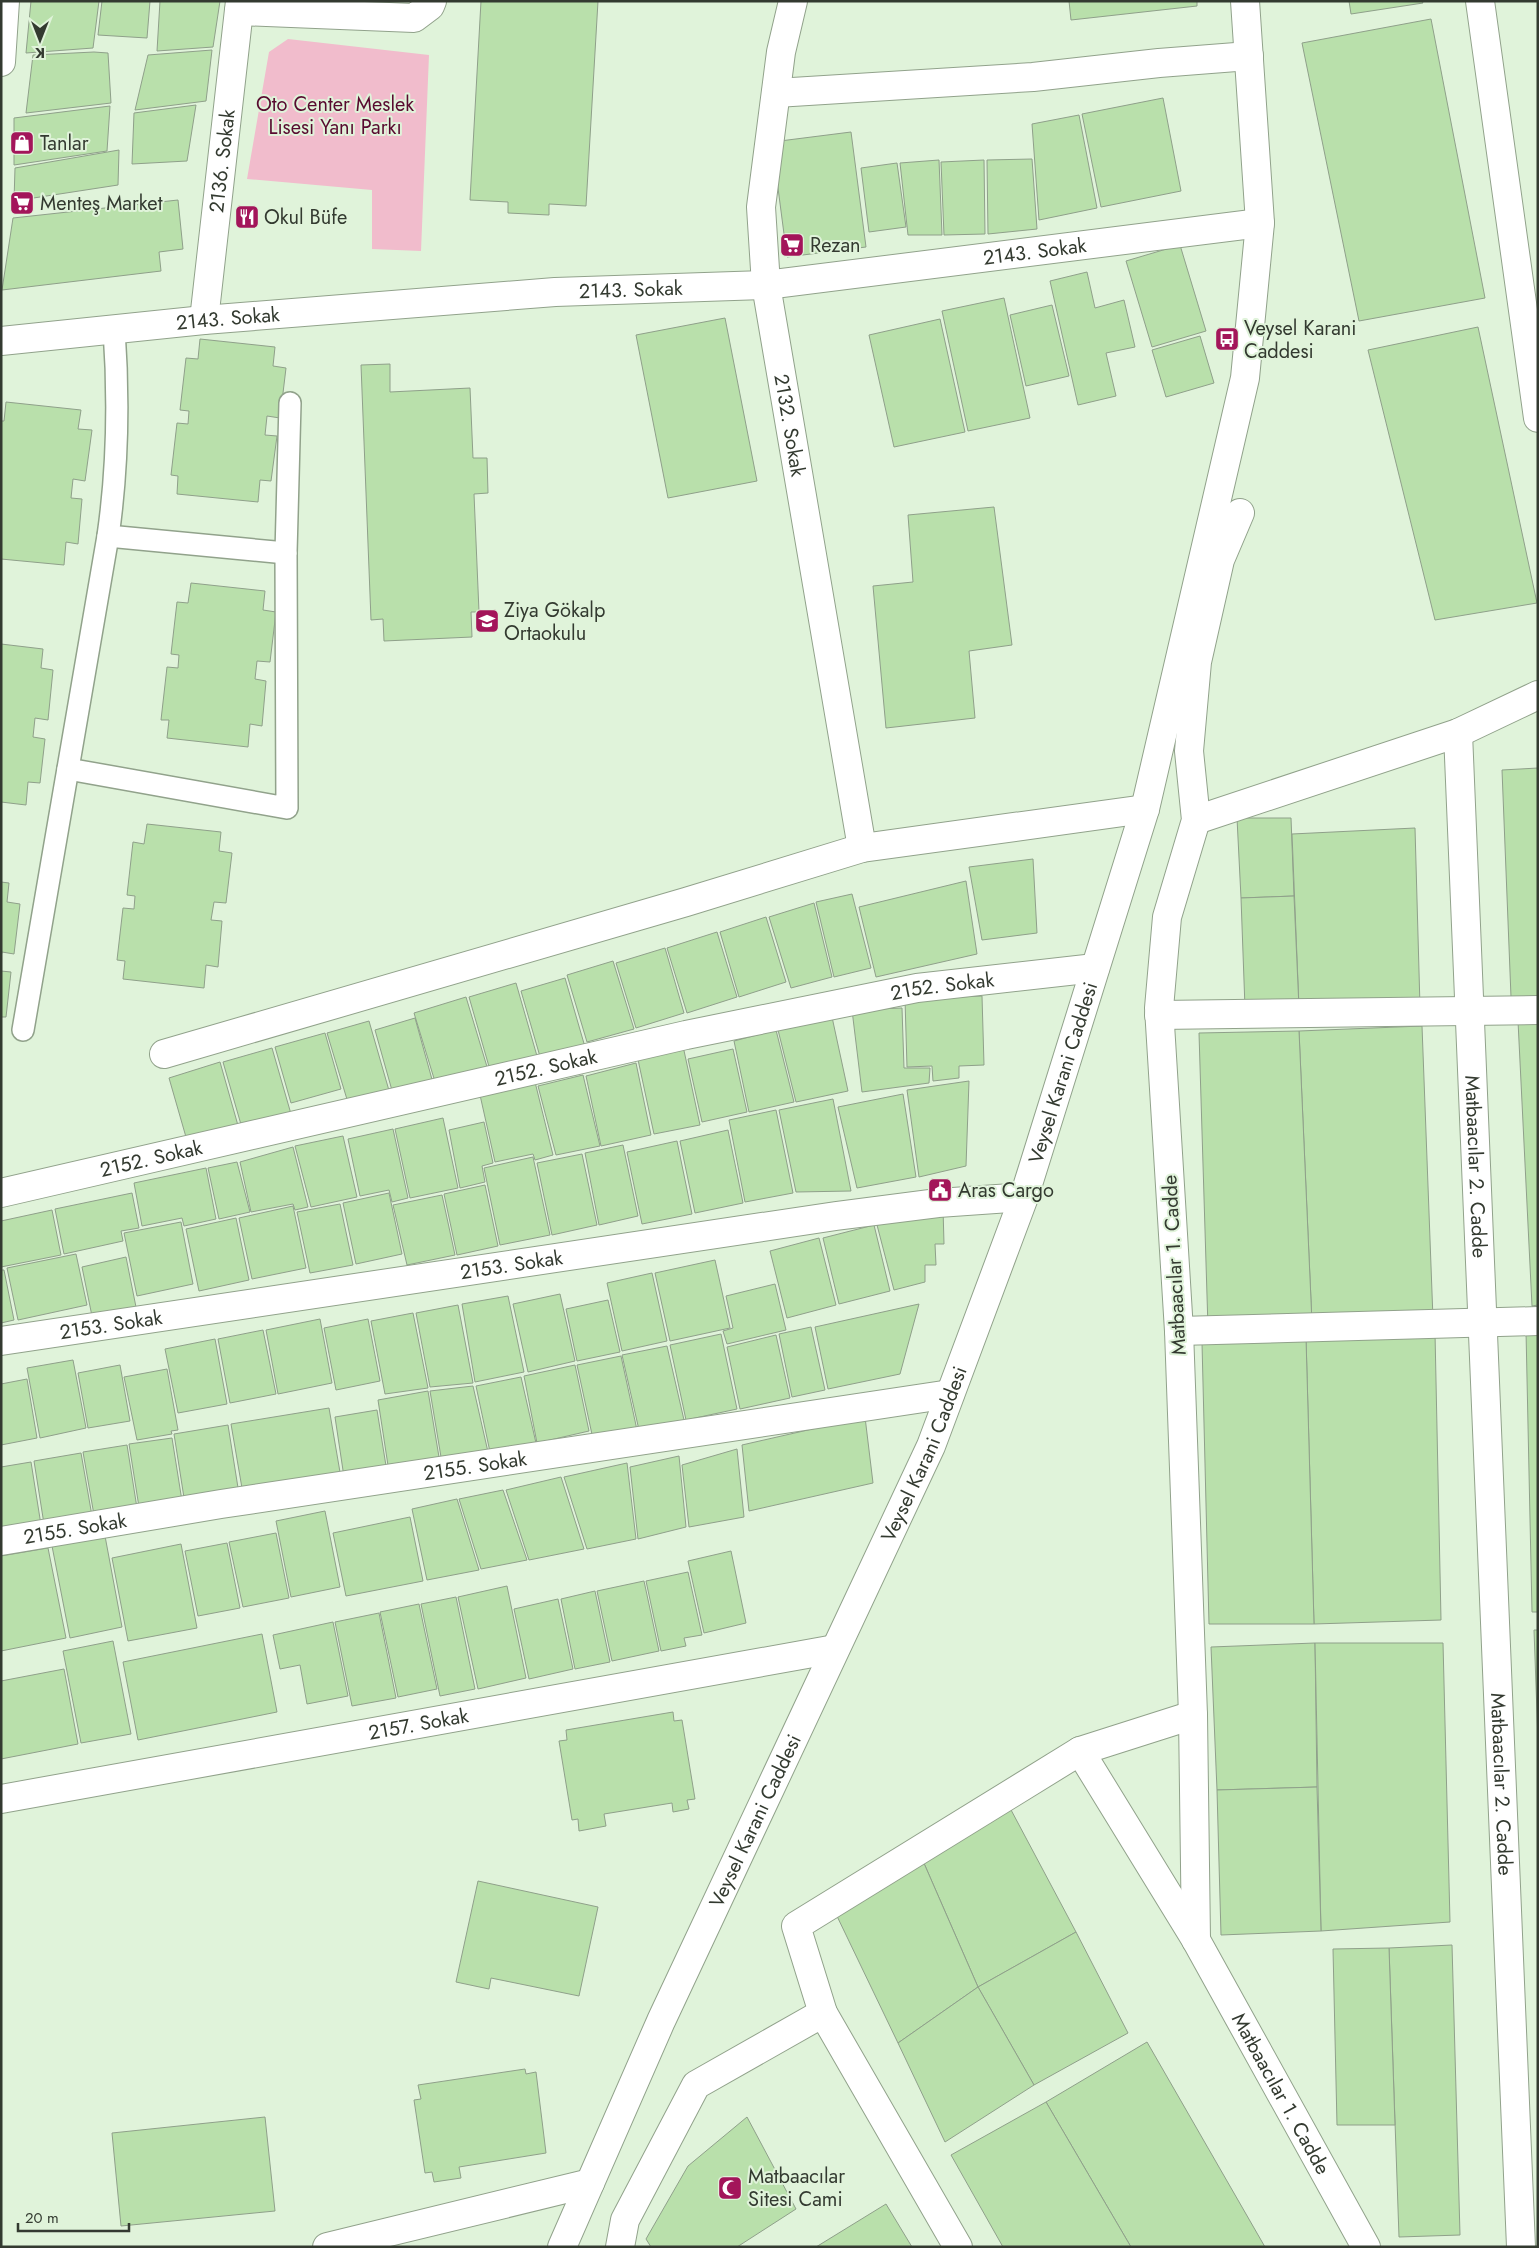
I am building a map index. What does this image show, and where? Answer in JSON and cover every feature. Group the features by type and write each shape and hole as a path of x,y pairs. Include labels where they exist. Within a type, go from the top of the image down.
{"street":[{"path":"1,62 5,1"},
{"path":"239,6 414,18 430,6 432,1"},
{"name":"2132. Sokak","path":"793,1 781,52 761,207 766,286 862,848"},
{"name":"Veysel Karani Caddesi","path":"562,2247 661,2020 931,1446 1024,1197 1145,809 1245,378 1260,222 1245,1"},
{"path":"1480,1 1538,418"},
{"name":"2136. Sokak","path":"204,320 239,6"},
{"path":"776,94 1033,77 1159,63 1249,56"},
{"name":"2143. Sokak","path":"1,340 204,320 555,292 766,286 1260,222"},
{"path":"1240,513 1220,560 1197,662 1189,751 1196,820 1458,733 1538,695"},
{"name":"Matbaacılar 2. Cadde","path":"1458,733 1521,2247"},
{"path":"164,1054 686,902 862,848 1145,809"},
{"name":"Matbaacılar 1. Cadde","path":"1196,820 1167,916 1159,1015 1179,1332 1193,1715 1196,1940"},
{"name":"2152. Sokak","path":"1,1193 676,1037 869,997 917,988 1094,968"},
{"path":"1159,1015 1538,1010"},
{"name":"2153. Sokak","path":"1,1341 836,1216 938,1203 1024,1197"},
{"path":"1179,1332 1538,1321"},
{"name":"2155. Sokak","path":"1,1541 222,1504 950,1394"},
{"name":"2157. Sokak","path":"1,1799 835,1649"},
{"path":"958,2247 822,2013 796,1926 1080,1751 1193,1715"},
{"name":"Matbaacılar 1. Cadde","path":"1080,1751 1196,1940 1366,2247"},
{"path":"620,2247 625,2220 696,2085 822,2013"},
{"path":"327,2247 590,2183"}],"lane":[{"path":"23,1030 115,487 118,388 114,329"},
{"path":"68,769 287,808 286,553 290,403"},
{"path":"108,536 286,553"}],"green space":[{"name":"Oto Center Meslek Lisesi Yanı Parkı","path":"288,39 429,55 421,251 372,249 372,190 247,179 269,52"}],"building":[{"path":"31,1 99,1 93,48 26,53"},
{"path":"102,1 150,1 147,38 98,35"},
{"path":"160,1 220,1 213,47 157,51"},
{"path":"481,1 598,1 586,206 549,204 549,215 508,213 508,202 470,200"},
{"path":"1069,1 1197,1 1197,6 1071,20"},
{"path":"1349,1 1422,1 1423,3 1351,14"},
{"path":"1431,19 1485,298 1359,321 1302,43"},
{"path":"212,50 206,101 135,110 148,55"},
{"path":"108,53 111,103 26,113 33,55"},
{"path":"1163,98 1181,191 1101,207 1082,114"},
{"path":"196,105 187,161 132,164 134,113"},
{"path":"110,106 107,151 14,165 14,118"},
{"path":"1079,115 1097,208 1039,220 1032,124"},
{"path":"851,132 866,247 787,257 772,142"},
{"path":"119,150 118,185 14,201 15,168"},
{"path":"1032,159 1037,229 988,234 987,160"},
{"path":"939,160 942,235 908,235 900,163"},
{"path":"984,160 985,234 944,235 941,162"},
{"path":"897,163 906,227 869,232 861,168"},
{"path":"178,200 183,249 159,252 161,271 2,290 13,218"},
{"path":"1180,245 1206,331 1152,347 1126,261"},
{"path":"1087,272 1095,308 1124,300 1135,347 1106,353 1116,396 1078,405 1050,281"},
{"path":"1004,298 1030,418 968,431 942,311"},
{"path":"1052,305 1069,376 1026,386 1010,315"},
{"path":"725,318 757,481 668,498 636,335"},
{"path":"940,319 965,432 894,447 869,335"},
{"path":"1478,327 1537,603 1435,620 1368,350"},
{"path":"1200,336 1214,383 1166,397 1152,350"},
{"path":"200,339 275,347 273,366 286,368 280,418 267,416 265,435 277,436 271,481 260,480 258,502 177,494 178,476 171,475 177,423 188,424 189,411 180,410 186,358 198,359"},
{"path":"390,364 390,392 470,388 473,458 487,458 488,493 474,494 479,612 471,612 472,637 384,641 383,619 371,620 361,365"},
{"path":"6,402 81,410 78,429 92,430 85,481 73,479 71,498 82,499 78,544 66,542 64,565 1,559 1,421 4,421"},
{"path":"994,507 1012,645 969,651 975,718 886,728 873,586 913,582 908,515"},
{"path":"191,583 265,591 263,610 276,612 270,662 257,661 255,679 266,681 262,726 250,724 248,747 167,738 169,720 161,720 167,667 178,668 179,655 171,654 177,602 188,603"},
{"path":"1,644 43,649 41,668 53,670 48,720 35,718 33,737 45,739 40,783 28,782 26,805 1,802"},
{"path":"1538,768 1538,997 1511,997 1502,770"},
{"path":"1237,818 1291,818 1294,896 1241,898"},
{"path":"147,824 221,832 219,851 232,853 226,903 214,902 211,920 222,921 218,967 206,965 204,988 123,979 125,961 117,960 123,908 134,909 135,896 127,895 133,842 144,844"},
{"path":"1415,828 1420,1007 1299,1008 1292,834"},
{"path":"1033,859 1037,933 982,940 969,867"},
{"path":"966,881 977,954 876,977 859,907"},
{"path":"1,882 9,883 7,902 20,904 14,954 2,952 1,957"},
{"path":"852,894 871,968 834,977 816,902"},
{"path":"1294,896 1299,1008 1245,1008 1241,898"},
{"path":"814,903 832,977 791,988 769,917"},
{"path":"766,917 786,982 739,997 720,932"},
{"path":"717,932 737,997 687,1013 667,948"},
{"path":"665,948 684,1013 636,1028 616,963"},
{"path":"613,961 634,1029 587,1042 567,975"},
{"path":"1,971 11,972 6,1017 1,1017"},
{"path":"565,978 585,1047 541,1060 521,991"},
{"path":"516,983 537,1056 490,1070 469,997"},
{"path":"982,996 984,1065 959,1066 959,1078 933,1081 932,1066 907,1067 905,999"},
{"path":"466,997 488,1070 436,1085 414,1013"},
{"path":"902,1008 904,1068 930,1068 929,1083 862,1092 852,1010"},
{"path":"832,1017 848,1091 796,1102 778,1030"},
{"path":"415,1018 433,1083 393,1094 375,1030"},
{"path":"369,1021 390,1094 349,1106 327,1033"},
{"path":"1518,1021 1538,1021 1538,1305 1532,1306"},
{"path":"1422,1026 1433,1319 1312,1323 1299,1031"},
{"path":"776,1030 794,1102 749,1112 734,1041"},
{"path":"1299,1031 1312,1323 1208,1328 1199,1033"},
{"path":"325,1033 341,1089 291,1103 275,1047"},
{"path":"683,1046 700,1125 654,1134 637,1055"},
{"path":"272,1048 291,1114 242,1128 223,1062"},
{"path":"733,1049 747,1112 702,1122 688,1059"},
{"path":"220,1062 239,1129 188,1144 169,1078"},
{"path":"636,1063 651,1135 601,1146 586,1076"},
{"path":"583,1075 600,1146 556,1155 538,1086"},
{"path":"969,1081 966,1166 919,1177 907,1090"},
{"path":"535,1082 553,1155 535,1160 533,1154 495,1162 480,1095"},
{"path":"903,1094 916,1177 857,1188 838,1107"},
{"path":"833,1099 851,1191 796,1192 779,1110"},
{"path":"776,1110 793,1193 745,1202 729,1120"},
{"path":"443,1118 458,1188 410,1198 395,1129"},
{"path":"484,1122 493,1163 482,1166 485,1182 460,1188 449,1130"},
{"path":"393,1129 408,1198 392,1202 389,1190 360,1196 348,1139"},
{"path":"728,1130 743,1203 695,1213 680,1141"},
{"path":"343,1136 357,1197 311,1207 295,1146"},
{"path":"677,1141 692,1214 642,1224 627,1152"},
{"path":"623,1145 638,1216 599,1225 585,1153"},
{"path":"293,1147 308,1207 295,1210 293,1204 251,1212 240,1162"},
{"path":"582,1154 597,1225 552,1235 537,1163"},
{"path":"533,1157 550,1235 500,1245 484,1168"},
{"path":"237,1162 250,1212 219,1219 208,1168"},
{"path":"206,1168 216,1219 184,1226 182,1218 142,1226 134,1183"},
{"path":"485,1185 498,1246 457,1255 444,1194"},
{"path":"132,1193 139,1228 121,1231 123,1241 64,1254 55,1209"},
{"path":"389,1193 402,1254 356,1264 343,1203"},
{"path":"442,1195 455,1255 407,1265 393,1205"},
{"path":"340,1204 353,1265 310,1273 297,1212"},
{"path":"293,1206 306,1268 252,1279 239,1218"},
{"path":"943,1208 944,1244 935,1244 936,1265 925,1265 925,1282 894,1290 877,1225"},
{"path":"52,1210 61,1255 1,1267 1,1221"},
{"path":"236,1218 249,1280 199,1291 186,1229"},
{"path":"181,1222 193,1284 137,1296 124,1233"},
{"path":"874,1225 890,1291 839,1304 823,1238"},
{"path":"819,1238 836,1305 787,1318 770,1251"},
{"path":"76,1254 87,1305 18,1320 7,1268"},
{"path":"126,1257 137,1312 93,1321 82,1267"},
{"path":"715,1260 730,1328 670,1341 655,1273"},
{"path":"1,1270 4,1270 14,1320 1,1323"},
{"path":"652,1273 667,1341 622,1351 607,1283"},
{"path":"775,1284 786,1330 727,1344 723,1331 733,1328 726,1296"},
{"path":"560,1294 575,1361 528,1372 513,1304"},
{"path":"508,1296 524,1372 475,1382 462,1304"},
{"path":"608,1300 620,1352 577,1361 566,1309"},
{"path":"919,1304 900,1374 828,1389 815,1327"},
{"path":"458,1305 473,1383 430,1387 416,1313"},
{"path":"413,1313 428,1388 385,1394 371,1321"},
{"path":"320,1319 332,1383 278,1394 266,1330"},
{"path":"368,1319 380,1381 336,1390 324,1328"},
{"path":"811,1327 825,1390 792,1397 779,1334"},
{"path":"263,1330 276,1394 230,1403 218,1339"},
{"path":"1526,1331 1538,1331 1538,1612 1532,1612"},
{"path":"1435,1333 1441,1620 1314,1624 1306,1338"},
{"path":"721,1334 737,1409 686,1420 670,1345"},
{"path":"776,1335 790,1398 740,1409 727,1347"},
{"path":"1306,1338 1314,1624 1209,1624 1202,1343"},
{"path":"215,1339 227,1404 178,1413 165,1349"},
{"path":"667,1346 684,1420 639,1430 622,1355"},
{"path":"621,1356 637,1430 593,1439 577,1365"},
{"path":"73,1360 86,1428 40,1438 27,1368"},
{"path":"120,1365 130,1421 88,1428 78,1373"},
{"path":"575,1365 589,1431 537,1443 524,1376"},
{"path":"167,1369 178,1430 171,1431 172,1434 137,1440 124,1377"},
{"path":"521,1377 536,1443 490,1452 476,1386"},
{"path":"27,1379 37,1438 1,1445 1,1384"},
{"path":"473,1386 488,1452 442,1463 430,1391"},
{"path":"428,1391 440,1463 389,1472 378,1400"},
{"path":"329,1408 341,1478 243,1494 231,1424"},
{"path":"377,1410 387,1472 344,1477 335,1417"},
{"path":"865,1417 873,1483 749,1511 742,1445"},
{"path":"228,1425 239,1494 185,1504 174,1434"},
{"path":"172,1438 182,1501 139,1507 129,1444"},
{"path":"127,1445 137,1508 94,1515 83,1452"},
{"path":"737,1449 744,1517 689,1527 682,1465"},
{"path":"81,1453 92,1516 44,1524 34,1461"},
{"path":"679,1456 686,1527 638,1539 630,1467"},
{"path":"31,1462 41,1525 1,1531 1,1467"},
{"path":"627,1463 636,1539 587,1549 564,1477"},
{"path":"561,1477 584,1549 529,1560 506,1490"},
{"path":"503,1490 527,1560 481,1569 459,1499"},
{"path":"457,1499 479,1570 427,1580 412,1509"},
{"path":"325,1511 340,1587 291,1597 276,1521"},
{"path":"410,1517 423,1581 346,1596 333,1533"},
{"path":"276,1533 289,1598 243,1607 229,1542"},
{"path":"105,1536 122,1627 70,1638 52,1546"},
{"path":"227,1543 240,1608 198,1616 185,1551"},
{"path":"181,1544 197,1628 128,1641 112,1558"},
{"path":"48,1548 66,1638 1,1651 1,1556"},
{"path":"731,1551 746,1623 704,1633 688,1561"},
{"path":"688,1572 702,1635 684,1638 686,1646 661,1651 646,1581"},
{"path":"644,1581 659,1651 612,1661 597,1591"},
{"path":"507,1586 526,1678 478,1689 458,1597"},
{"path":"595,1591 610,1662 575,1669 561,1599"},
{"path":"456,1597 475,1689 440,1696 421,1604"},
{"path":"558,1599 573,1669 529,1679 514,1609"},
{"path":"419,1604 437,1689 398,1697 380,1612"},
{"path":"379,1613 396,1698 352,1706 335,1622"},
{"path":"333,1622 348,1696 307,1704 300,1665 280,1669 273,1635"},
{"path":"1534,1630 1538,1630 1538,1741"},
{"path":"262,1634 277,1712 138,1740 123,1662"},
{"path":"113,1641 131,1734 81,1743 63,1651"},
{"path":"1315,1643 1317,1787 1217,1790 1211,1647"},
{"path":"1315,1643 1443,1643 1450,1922 1321,1931"},
{"path":"64,1669 78,1744 1,1759 1,1681"},
{"path":"673,1712 674,1721 682,1720 695,1799 687,1800 689,1809 673,1812 672,1803 604,1814 606,1826 579,1831 578,1819 572,1820 559,1741 567,1740 566,1730"},
{"path":"1317,1787 1321,1931 1221,1935 1217,1790"},
{"path":"1010,1808 1076,1932 978,1987 923,1861"},
{"path":"923,1861 978,1987 898,2043 835,1912"},
{"path":"478,1881 598,1907 579,1996 491,1978 489,1989 456,1982"},
{"path":"1076,1932 1128,2033 1034,2085 978,1987"},
{"path":"1452,1945 1460,2235 1399,2237 1389,1948"},
{"path":"1389,1948 1395,2125 1337,2125 1333,1949"},
{"path":"978,1987 1034,2085 945,2142 898,2043"},
{"path":"1147,2042 1265,2247 1131,2247 1046,2102"},
{"path":"525,2069 526,2074 536,2072 546,2153 459,2167 461,2178 434,2182 432,2172 425,2173 414,2100 421,2099 418,2085"},
{"path":"1046,2102 1131,2247 1003,2247 951,2155"},
{"path":"265,2117 275,2211 121,2226 112,2133"},
{"name":"Matbaacılar Sitesi Cami","path":"747,2117 796,2209 737,2247 651,2247 646,2239 688,2166"},
{"path":"886,2204 912,2247 816,2247"}],"place":[{"name":"Tanlar","path":"22,143"},
{"name":"Menteş Market","path":"22,203"},
{"name":"Okul Büfe","path":"247,217"},
{"name":"Rezan","path":"792,245"},
{"name":"Veysel Karani Caddesi","path":"1227,339"},
{"name":"Ziya Gökalp Ortaokulu","path":"487,621"},
{"name":"Aras Cargo","path":"940,1190"},
{"name":"Matbaacılar Sitesi Cami","path":"730,2188"}]}
